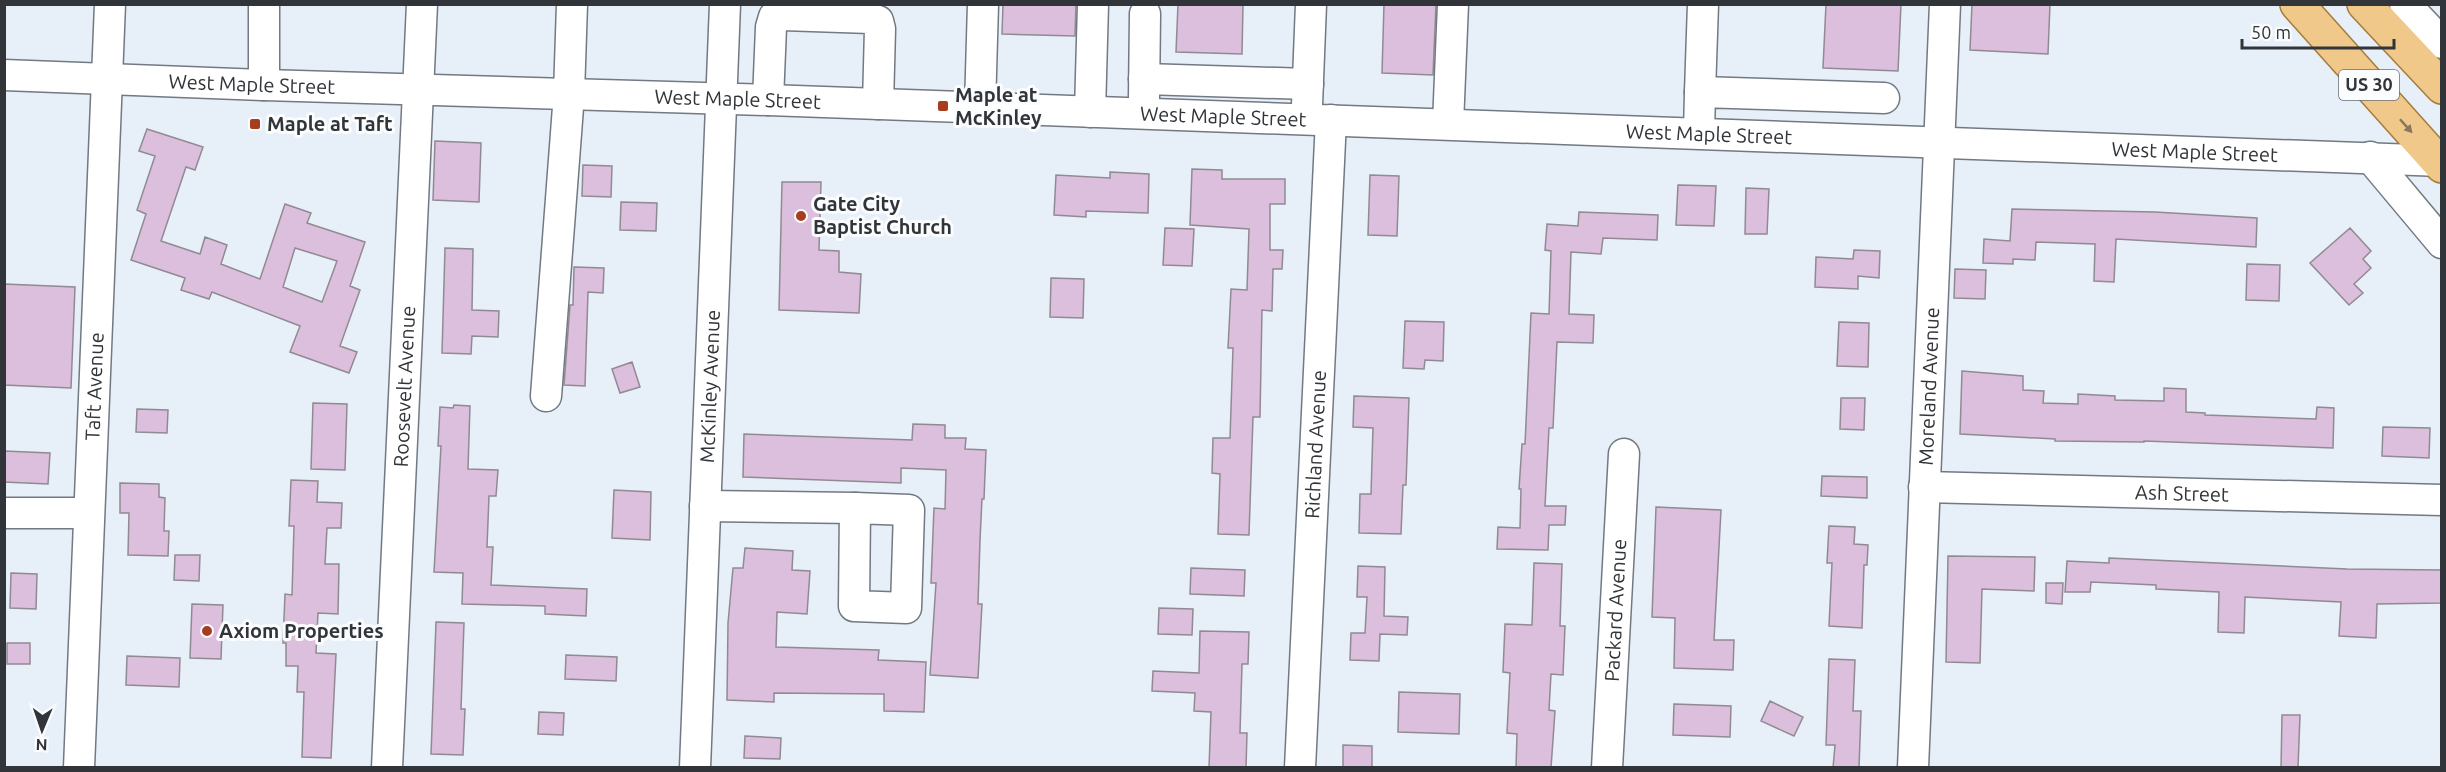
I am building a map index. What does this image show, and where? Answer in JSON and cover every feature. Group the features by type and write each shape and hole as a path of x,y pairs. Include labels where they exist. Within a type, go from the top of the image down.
{"main road":[{"name":"US 30","path":"2297,4 2440,163"},
{"name":"US 30","path":"2364,4 2442,87"}],"street":[{"name":"Taft Avenue","path":"79,768 110,4"},
{"path":"264,4 264,86"},
{"name":"Roosevelt Avenue","path":"387,768 422,4"},
{"path":"546,396 569,94 572,4"},
{"name":"McKinley Avenue","path":"695,768 724,4"},
{"path":"980,107 983,4"},
{"path":"1090,112 1093,4"},
{"name":"Richland Avenue","path":"1300,768 1319,120 1308,84 1311,4"},
{"path":"1448,124 1453,4"},
{"path":"1699,133 1703,4"},
{"name":"Moreland Avenue","path":"1913,768 1945,4"},
{"path":"2405,4 2442,43"},
{"path":"1144,113 1145,14"},
{"path":"768,100 771,27 774,17 783,15 870,18 878,21 880,29 878,104"},
{"name":"West Maple Street","path":"4,75 264,86 721,98 2370,157 2440,163"},
{"path":"1144,79 1308,84"},
{"path":"1700,92 1884,98"},
{"path":"2370,157 2442,243"},
{"name":"Packard Avenue","path":"1607,768 1624,454"},
{"name":"Ash Street","path":"1924,487 2442,500"},
{"path":"705,506 855,508"},
{"path":"4,513 88,513"}],"building":[{"path":"1003,4 1076,4 1075,36 1002,34"},
{"path":"1178,4 1243,4 1242,54 1176,52"},
{"path":"1384,4 1436,4 1433,75 1382,73"},
{"path":"1826,4 1901,4 1898,71 1823,68"},
{"path":"1972,4 2050,4 2048,54 1970,50"},
{"path":"147,129 203,147 195,170 186,167 161,241 200,254 205,237 227,245 221,264 260,279 285,204 311,213 307,223 365,242 350,286 360,290 340,346 357,352 349,373 290,352 300,326 212,292 209,299 181,290 185,278 131,260 146,214 137,210 155,156 139,151","holes":["295,248 337,261 322,302 283,287"]},
{"path":"435,141 481,143 479,202 433,200"},
{"path":"583,165 612,166 611,197 582,196"},
{"path":"1192,169 1222,170 1222,179 1285,179 1285,204 1270,204 1270,250 1283,250 1282,269 1273,269 1272,311 1262,310 1260,417 1253,417 1249,535 1218,534 1220,474 1212,473 1213,438 1230,438 1233,348 1228,348 1231,289 1247,290 1249,229 1190,225"},
{"path":"1110,172 1149,174 1148,213 1086,211 1086,217 1054,215 1056,175 1110,178"},
{"path":"1370,175 1399,176 1397,236 1368,235"},
{"name":"Gate City Baptist Church","path":"782,182 821,182 819,250 839,251 839,272 861,274 859,313 779,310"},
{"path":"1678,185 1716,186 1714,226 1676,225"},
{"path":"1746,188 1769,189 1767,234 1745,234"},
{"path":"621,202 657,203 656,231 620,230"},
{"path":"2012,209 2155,212 2257,218 2256,247 2116,239 2114,282 2094,281 2095,244 2036,242 2035,260 2013,259 2013,264 1983,263 1984,239 2010,241"},
{"path":"1579,212 1658,215 1657,240 1603,238 1601,254 1571,252 1569,314 1594,315 1593,343 1557,342 1553,428 1549,428 1545,506 1566,506 1565,525 1549,525 1548,550 1497,549 1498,527 1520,528 1521,489 1519,489 1522,444 1525,444 1531,313 1549,314 1551,251 1545,250 1547,224 1578,226"},
{"path":"1165,228 1194,229 1192,266 1163,265"},
{"path":"2350,228 2371,251 2363,259 2371,268 2354,284 2363,293 2349,305 2310,263"},
{"path":"445,248 473,249 472,310 499,311 498,337 472,336 471,354 442,353"},
{"path":"1854,250 1880,251 1879,278 1858,276 1858,289 1815,287 1816,257 1853,259"},
{"path":"2247,264 2280,265 2279,301 2246,300"},
{"path":"574,267 604,268 603,293 588,292 585,386 564,385 570,305 573,305"},
{"path":"1955,269 1986,270 1985,299 1954,298"},
{"path":"1051,278 1084,279 1083,318 1050,317"},
{"path":"4,284 75,287 71,388 4,385"},
{"path":"1405,321 1444,322 1443,361 1425,360 1424,369 1403,368"},
{"path":"1839,322 1869,323 1868,367 1837,366"},
{"path":"632,362 640,387 620,393 612,369"},
{"path":"1962,371 2023,376 2023,390 2044,391 2043,403 2078,404 2078,394 2115,396 2115,400 2164,401 2164,388 2186,389 2186,412 2205,413 2205,415 2316,419 2317,407 2334,408 2333,448 2144,441 2055,441 2055,439 1960,434"},
{"path":"1354,396 1409,398 1406,485 1403,485 1401,534 1359,533 1360,494 1371,494 1373,428 1353,427"},
{"path":"1841,398 1865,398 1864,430 1840,429"},
{"path":"313,403 347,404 345,470 311,469"},
{"path":"454,405 470,406 468,469 498,470 496,496 489,496 487,547 493,547 491,585 587,589 586,616 545,614 545,606 462,604 463,573 434,572 441,446 438,446 440,407 453,408"},
{"path":"137,409 168,410 167,433 136,432"},
{"path":"913,424 945,425 945,438 966,438 965,449 986,450 980,540 978,604 982,604 978,678 930,675 936,583 931,583 934,508 945,509 946,470 901,468 901,483 743,477 744,434 912,440"},
{"path":"2383,427 2430,428 2429,458 2382,456"},
{"path":"4,451 50,453 48,484 4,482"},
{"path":"1822,476 1867,477 1867,498 1821,496"},
{"path":"291,480 318,481 317,502 342,503 341,528 327,528 325,564 339,564 338,614 318,613 316,653 336,654 331,758 302,757 304,692 297,692 298,666 286,666 286,643 283,643 285,594 292,595 294,526 289,526"},
{"path":"120,483 159,484 159,497 165,498 164,531 169,531 168,556 128,555 129,513 120,513"},
{"path":"614,490 651,492 650,540 612,538"},
{"path":"1656,507 1721,510 1714,640 1734,640 1733,670 1674,668 1675,618 1652,617"},
{"path":"1829,526 1855,527 1854,544 1868,545 1867,565 1864,565 1862,628 1829,626 1832,563 1827,563"},
{"path":"745,548 793,551 792,570 810,571 807,614 777,612 776,647 879,650 878,660 926,662 924,712 884,711 884,694 774,693 774,702 727,700 728,623 733,568 743,568"},
{"path":"175,555 200,555 199,581 174,580"},
{"path":"1948,556 2035,557 2034,591 1982,589 1980,663 1946,662"},
{"path":"2109,558 2347,569 2442,570 2442,603 2377,604 2376,638 2339,636 2341,602 2245,597 2244,633 2218,632 2219,592 2156,589 2156,585 2091,582 2090,592 2065,592 2067,561 2109,563"},
{"path":"1534,563 1562,564 1560,626 1565,626 1563,675 1551,674 1549,710 1555,711 1551,768 1516,768 1517,734 1507,733 1510,673 1503,672 1505,624 1532,625"},
{"path":"1358,566 1385,567 1384,616 1408,617 1407,635 1380,634 1379,661 1350,660 1351,633 1365,633 1367,597 1357,597"},
{"path":"1191,568 1245,570 1244,596 1190,594"},
{"path":"11,573 37,574 36,609 10,608"},
{"path":"2046,583 2063,583 2062,604 2046,603"},
{"name":"Axiom Properties","path":"192,604 223,605 221,659 190,658"},
{"path":"1159,608 1193,609 1192,635 1158,634"},
{"path":"436,622 464,623 461,709 465,709 463,755 431,754"},
{"path":"1200,631 1249,632 1248,664 1242,664 1240,733 1247,733 1246,768 1209,768 1211,712 1194,711 1195,693 1152,691 1153,671 1199,673"},
{"path":"7,643 30,643 30,664 7,664"},
{"path":"566,655 617,657 616,681 565,679"},
{"name":"Axiom Properties","path":"127,656 180,658 179,687 126,685"},
{"path":"1829,659 1855,660 1853,711 1861,711 1859,768 1833,768 1835,745 1826,745"},
{"path":"1399,692 1460,694 1459,734 1398,732"},
{"path":"1770,701 1803,717 1794,736 1761,721"},
{"path":"1674,704 1731,706 1730,737 1673,735"},
{"path":"539,712 564,713 563,735 538,734"},
{"path":"2282,715 2300,715 2298,768 2281,768"},
{"path":"745,736 781,738 780,759 744,758"},
{"path":"1343,745 1372,746 1372,768 1343,768"}],"place":[{"name":"Maple at McKinley","path":"943,106"},
{"name":"Maple at Taft","path":"255,124"},
{"name":"Gate City Baptist Church","path":"801,216"},
{"name":"Axiom Properties","path":"207,631"}]}
